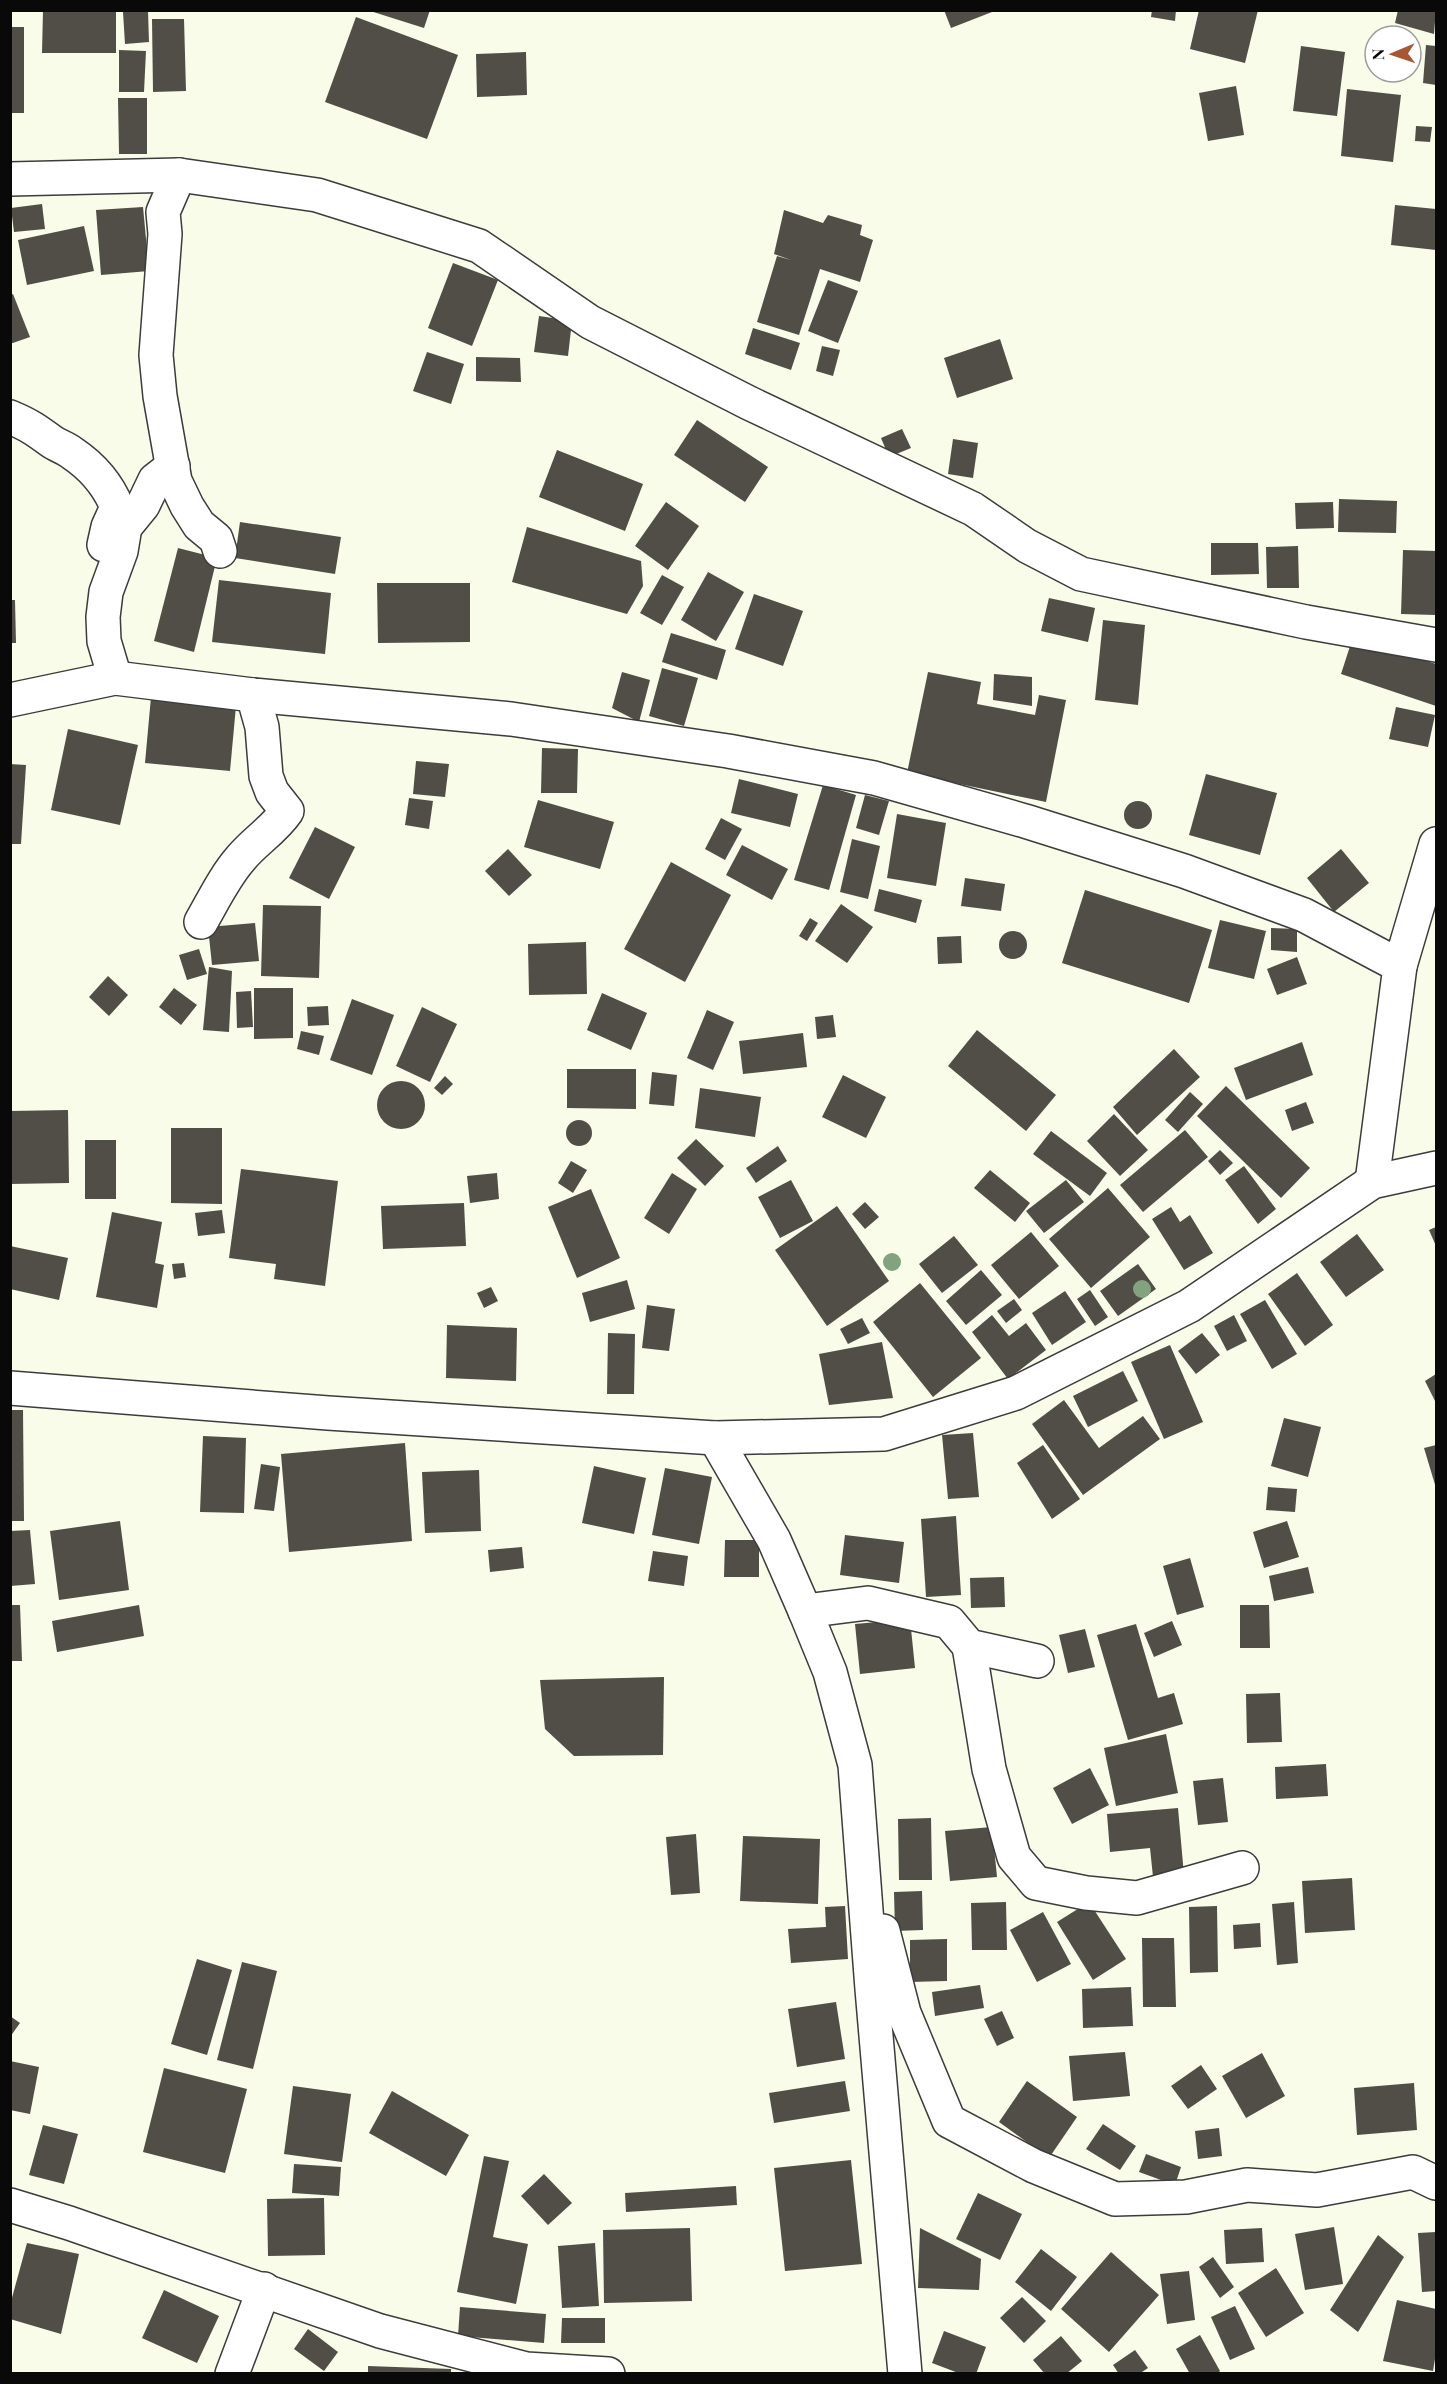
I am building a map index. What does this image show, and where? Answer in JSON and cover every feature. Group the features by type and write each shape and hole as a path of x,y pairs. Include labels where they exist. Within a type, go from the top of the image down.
{"street":[{"path":"179,175 163,212 165,234 156,355 165,429 176,481 187,506 199,525 216,539 220,551"},
{"path":"10,179 179,175 317,195 479,246 591,322 749,403 973,509 1027,546 1081,574 1306,622 1437,645"},
{"path":"10,417 33,427 53,443 70,451 85,462 109,489 117,507 108,527 103,548 102,578 106,592"},
{"path":"115,678 104,641 106,592 121,551 125,527 143,505 155,480 173,466"},
{"path":"10,700 115,678 512,719 728,751 874,777 1184,871 1304,915 1400,966"},
{"path":"201,922 240,858 261,837 278,825 287,811 272,792 266,776 262,727 253,694"},
{"path":"1372,1182 1400,966 1437,844"},
{"path":"10,1388 328,1413 715,1438 884,1434 1016,1394 1189,1306 1372,1182 1437,1168"},
{"path":"715,1438 774,1540 805,1611 830,1672 855,1765 905,2373"},
{"path":"805,1611 868,1603 949,1622 969,1646 989,1769 1014,1857 1036,1883 1086,1893 1137,1898 1242,1868"},
{"path":"969,1646 1037,1661"},
{"path":"864,1858 904,2013 949,2121 1034,2166 1115,2199 1186,2197 1247,2185 1317,2190 1413,2172 1437,2183"},
{"path":"10,2205 264,2289 380,2331 524,2371 608,2373"},
{"path":"232,2373 264,2289"}],"building":[{"path":"43,10 116,10 116,53 42,53"},
{"path":"367,10 430,10 424,28"},
{"path":"944,10 991,10 992,12 951,28"},
{"path":"1152,10 1176,10 1175,21 1151,17"},
{"path":"1199,10 1258,10 1245,63 1190,49"},
{"path":"1398,10 1436,10 1434,34 1423,31 1423,24 1395,23"},
{"path":"148,11 149,42 125,44 123,12"},
{"path":"356,17 458,55 427,139 325,102"},
{"path":"152,19 184,19 186,91 153,92"},
{"path":"10,27 24,27 24,113 10,113"},
{"path":"1426,45 1436,46 1436,85 1423,83"},
{"path":"1301,46 1345,52 1337,116 1293,111"},
{"path":"119,50 146,51 144,92 119,92"},
{"path":"526,52 527,95 477,97 476,54"},
{"path":"1236,86 1244,135 1208,141 1199,93"},
{"path":"1347,89 1401,95 1393,162 1341,156"},
{"path":"118,98 147,98 147,154 119,154"},
{"path":"1416,126 1432,127 1430,142 1415,141"},
{"path":"42,204 45,229 14,232 11,208"},
{"path":"1395,205 1436,209 1436,250 1391,245"},
{"path":"143,207 149,271 101,275 96,210"},
{"path":"784,210 823,223 828,215 862,225 860,235 873,240 860,282 820,269 799,335 757,322 777,256 791,260 774,254"},
{"path":"84,226 94,271 27,285 18,240"},
{"path":"453,263 498,280 472,346 428,328"},
{"path":"828,280 858,291 838,343 808,331"},
{"path":"13,294 30,337 10,344 10,295"},
{"path":"539,316 572,321 568,356 534,352"},
{"path":"753,328 800,343 791,370 745,354"},
{"path":"1000,339 1013,379 957,398 944,358"},
{"path":"822,346 840,350 833,376 816,371"},
{"path":"427,352 464,364 451,404 413,391"},
{"path":"476,357 520,358 521,382 476,381"},
{"path":"697,420 768,467 745,502 674,455"},
{"path":"902,429 911,448 889,457 881,438"},
{"path":"953,439 978,443 973,478 948,474"},
{"path":"557,450 643,484 625,531 539,497"},
{"path":"1339,499 1397,501 1396,533 1338,532"},
{"path":"666,502 699,526 668,570 635,546"},
{"path":"1333,502 1334,528 1296,529 1295,503"},
{"path":"240,522 341,537 335,574 235,558"},
{"path":"527,527 641,561 643,586 627,614 512,582"},
{"path":"1211,543 1258,543 1259,574 1211,575"},
{"path":"1298,546 1299,588 1267,588 1266,547"},
{"path":"178,548 217,558 194,652 154,641"},
{"path":"1403,550 1436,551 1435,615 1401,614"},
{"path":"708,572 744,592 716,641 681,620"},
{"path":"662,575 684,587 662,625 640,613"},
{"path":"219,580 331,593 325,654 212,642"},
{"path":"377,583 470,583 470,642 378,643"},
{"path":"754,594 803,611 783,666 735,649"},
{"path":"1049,598 1095,608 1088,642 1041,631"},
{"path":"10,600 15,600 16,643 10,643"},
{"path":"1103,620 1145,625 1138,705 1095,700"},
{"path":"671,633 726,650 717,680 662,662"},
{"path":"1353,637 1436,664 1436,706 1341,674"},
{"path":"662,668 698,678 684,726 649,716"},
{"path":"622,672 650,680 639,722 612,708"},
{"path":"928,672 981,682 977,704 1035,715 1039,695 1066,700 1046,802 907,773"},
{"path":"994,674 1032,677 1032,706 993,700"},
{"path":"151,697 236,706 230,771 145,763"},
{"path":"1396,707 1435,715 1428,747 1389,739"},
{"path":"68,729 138,745 120,825 51,810"},
{"path":"542,748 578,749 577,793 541,793"},
{"path":"416,761 449,764 445,797 413,794"},
{"path":"10,764 26,765 21,844 10,844"},
{"path":"1206,774 1277,793 1260,855 1189,835"},
{"path":"739,779 798,794 790,827 731,813"},
{"path":"823,785 856,795 829,890 794,880"},
{"path":"865,795 889,801 879,835 856,828"},
{"path":"409,798 433,801 429,829 405,825"},
{"path":"538,800 614,822 600,869 524,847"},
{"path":"1138,801 1148,805 1152,815 1148,825 1138,829 1128,825 1124,815 1128,805"},
{"path":"897,814 946,823 936,886 887,878"},
{"path":"721,818 742,829 725,860 705,849"},
{"path":"315,827 355,847 329,899 289,878"},
{"path":"852,839 880,846 868,899 840,892"},
{"path":"742,845 788,869 772,900 726,875"},
{"path":"508,849 532,875 509,896 485,871"},
{"path":"1341,849 1369,883 1334,912 1307,878"},
{"path":"671,862 731,895 685,982 624,949"},
{"path":"965,878 1005,884 1001,911 961,906"},
{"path":"879,889 922,900 916,923 874,911"},
{"path":"1085,890 1212,930 1189,1003 1062,963"},
{"path":"841,904 873,927 847,963 815,941"},
{"path":"263,905 321,906 319,978 261,976"},
{"path":"810,918 818,923 807,941 799,936"},
{"path":"1220,920 1266,931 1254,979 1208,968"},
{"path":"255,923 259,961 212,965 208,927"},
{"path":"1271,928 1297,929 1297,952 1271,950"},
{"path":"1013,931 1023,935 1027,945 1023,955 1013,959 1003,955 999,945 1003,935"},
{"path":"961,936 962,963 938,964 937,937"},
{"path":"586,942 587,994 529,995 528,944"},
{"path":"199,949 207,974 187,980 179,955"},
{"path":"1297,957 1307,984 1277,995 1267,969"},
{"path":"209,967 232,971 229,1032 203,1030"},
{"path":"108,976 128,995 109,1016 89,997"},
{"path":"174,988 197,1005 181,1025 159,1007"},
{"path":"254,988 293,988 293,1038 254,1039"},
{"path":"251,991 253,1027 237,1028 236,992"},
{"path":"602,993 647,1013 631,1050 587,1030"},
{"path":"352,999 394,1015 372,1075 330,1060"},
{"path":"328,1006 329,1025 308,1026 307,1007"},
{"path":"422,1007 457,1024 430,1082 396,1066"},
{"path":"707,1010 734,1022 713,1070 687,1058"},
{"path":"833,1015 836,1037 817,1039 815,1017"},
{"path":"977,1030 1056,1095 1026,1131 948,1066"},
{"path":"301,1031 324,1036 319,1055 297,1049"},
{"path":"803,1033 807,1067 743,1074 739,1041"},
{"path":"1302,1042 1313,1075 1246,1100 1234,1068"},
{"path":"1174,1049 1200,1077 1137,1135 1113,1107"},
{"path":"567,1069 636,1069 636,1109 567,1108"},
{"path":"652,1072 677,1075 674,1106 649,1104"},
{"path":"843,1075 886,1097 866,1138 822,1117"},
{"path":"445,1076 453,1084 442,1095 434,1088"},
{"path":"396,1081 406,1081 418,1088 425,1100 425,1110 418,1122 406,1129 396,1129 381,1118 377,1110 377,1100 388,1085"},
{"path":"1226,1086 1310,1168 1281,1198 1197,1116"},
{"path":"700,1088 761,1097 755,1137 695,1128"},
{"path":"1190,1092 1203,1104 1178,1132 1165,1120"},
{"path":"1306,1102 1314,1123 1292,1131 1285,1110"},
{"path":"68,1110 69,1183 10,1184 10,1111"},
{"path":"1114,1114 1148,1150 1120,1176 1087,1141"},
{"path":"579,1120 589,1123 592,1133 589,1143 579,1146 569,1143 566,1133 569,1123"},
{"path":"171,1128 222,1128 222,1204 171,1203"},
{"path":"1185,1130 1208,1157 1143,1212 1120,1185"},
{"path":"1051,1131 1107,1173 1090,1196 1033,1154"},
{"path":"696,1139 724,1166 705,1186 677,1158"},
{"path":"85,1140 116,1140 116,1199 85,1199"},
{"path":"778,1146 787,1161 756,1183 746,1168"},
{"path":"1220,1150 1233,1163 1220,1175 1208,1161"},
{"path":"571,1161 587,1170 573,1193 558,1183"},
{"path":"1244,1166 1276,1209 1258,1224 1225,1180"},
{"path":"241,1169 338,1181 325,1286 274,1279 276,1264 229,1258"},
{"path":"990,1170 1030,1203 1015,1222 974,1188"},
{"path":"497,1173 499,1199 470,1203 467,1176"},
{"path":"672,1173 697,1189 669,1234 644,1218"},
{"path":"791,1180 813,1221 780,1238 758,1197"},
{"path":"1066,1180 1084,1202 1044,1233 1026,1211"},
{"path":"1108,1188 1150,1237 1091,1288 1049,1239"},
{"path":"591,1189 620,1258 577,1278 548,1207"},
{"path":"865,1202 879,1217 865,1229 852,1214"},
{"path":"464,1203 466,1246 383,1249 381,1206"},
{"path":"837,1206 889,1281 827,1326 775,1250"},
{"path":"1171,1207 1180,1222 1190,1215 1213,1253 1184,1270 1152,1219"},
{"path":"222,1210 225,1233 198,1236 195,1213"},
{"path":"112,1212 162,1222 155,1263 164,1265 157,1308 96,1297"},
{"path":"1436,1227 1436,1246 1429,1230"},
{"path":"1031,1232 1059,1266 1019,1299 991,1265"},
{"path":"1357,1234 1384,1270 1346,1297 1320,1262"},
{"path":"954,1236 978,1265 942,1293 919,1264"},
{"path":"10,1246 68,1258 59,1300 10,1289"},
{"path":"184,1263 186,1277 174,1279 172,1264"},
{"path":"1138,1264 1156,1289 1118,1316 1100,1291"},
{"path":"981,1270 1002,1295 966,1325 946,1301"},
{"path":"1297,1273 1333,1325 1305,1346 1268,1294"},
{"path":"627,1280 635,1309 590,1322 582,1293"},
{"path":"920,1283 981,1358 933,1397 873,1322"},
{"path":"491,1287 498,1301 484,1308 477,1293"},
{"path":"1090,1290 1108,1317 1095,1326 1077,1299"},
{"path":"1065,1291 1086,1322 1052,1345 1032,1313"},
{"path":"1014,1299 1022,1310 1006,1323 997,1311"},
{"path":"1265,1300 1297,1354 1272,1369 1240,1314"},
{"path":"647,1305 675,1309 669,1351 642,1348"},
{"path":"992,1315 1009,1336 1026,1323 1046,1350 1008,1379 972,1332"},
{"path":"1234,1315 1247,1341 1227,1351 1214,1326"},
{"path":"862,1318 870,1333 848,1344 840,1329"},
{"path":"447,1325 517,1328 516,1381 446,1378"},
{"path":"608,1333 635,1334 634,1394 607,1394"},
{"path":"1202,1333 1220,1355 1196,1374 1178,1351"},
{"path":"882,1342 893,1398 829,1405 819,1354"},
{"path":"1170,1345 1203,1422 1164,1439 1131,1362"},
{"path":"1123,1371 1138,1401 1088,1427 1073,1396"},
{"path":"1436,1374 1436,1403 1425,1381"},
{"path":"1064,1400 1099,1448 1143,1416 1160,1439 1083,1495 1032,1424"},
{"path":"10,1410 23,1410 24,1521 10,1521"},
{"path":"1284,1418 1321,1427 1308,1477 1271,1466"},
{"path":"973,1433 979,1497 948,1499 942,1435"},
{"path":"203,1436 246,1438 244,1513 200,1512"},
{"path":"405,1443 412,1541 289,1552 281,1454"},
{"path":"1043,1445 1080,1499 1052,1519 1017,1463"},
{"path":"1436,1445 1436,1488 1424,1448"},
{"path":"261,1464 280,1467 274,1511 254,1509"},
{"path":"594,1466 646,1478 634,1534 582,1523"},
{"path":"665,1468 712,1477 699,1544 652,1535"},
{"path":"479,1470 481,1531 425,1533 422,1472"},
{"path":"1268,1487 1297,1489 1295,1512 1266,1510"},
{"path":"956,1516 961,1595 926,1597 921,1519"},
{"path":"120,1521 129,1590 59,1600 50,1531"},
{"path":"1287,1521 1299,1557 1264,1568 1253,1532"},
{"path":"30,1530 35,1584 10,1586 10,1531"},
{"path":"845,1535 904,1542 899,1583 840,1575"},
{"path":"725,1540 759,1540 759,1577 724,1577"},
{"path":"522,1547 524,1568 490,1572 488,1550"},
{"path":"653,1551 688,1556 684,1586 648,1581"},
{"path":"1190,1558 1204,1607 1177,1615 1163,1566"},
{"path":"1308,1567 1314,1593 1274,1601 1269,1576"},
{"path":"1004,1577 1005,1607 971,1608 970,1578"},
{"path":"10,1605 20,1605 22,1661 10,1661"},
{"path":"139,1605 144,1636 57,1652 52,1621"},
{"path":"1240,1605 1269,1605 1270,1648 1240,1648"},
{"path":"910,1619 915,1668 860,1674 855,1624"},
{"path":"1172,1621 1182,1645 1154,1657 1144,1633"},
{"path":"1136,1624 1158,1698 1174,1693 1183,1724 1128,1740 1097,1635"},
{"path":"1085,1629 1095,1667 1068,1673 1059,1635"},
{"path":"664,1677 663,1755 574,1756 545,1729 540,1680"},
{"path":"1280,1693 1282,1742 1247,1743 1246,1694"},
{"path":"1166,1734 1178,1793 1116,1806 1104,1748"},
{"path":"1326,1764 1328,1796 1276,1799 1275,1767"},
{"path":"1090,1768 1109,1805 1072,1824 1053,1788"},
{"path":"1223,1778 1228,1822 1198,1825 1193,1781"},
{"path":"1178,1808 1184,1875 1153,1877 1150,1848 1110,1852 1107,1814"},
{"path":"931,1818 932,1880 899,1880 898,1819"},
{"path":"992,1827 997,1877 950,1881 945,1831"},
{"path":"696,1834 700,1893 671,1895 666,1837"},
{"path":"743,1836 820,1839 818,1904 740,1901"},
{"path":"1352,1878 1355,1930 1305,1933 1302,1881"},
{"path":"922,1891 923,1930 895,1931 894,1892"},
{"path":"1006,1902 1007,1950 972,1950 971,1903"},
{"path":"1089,1902 1126,1959 1093,1980 1057,1922"},
{"path":"1294,1902 1298,1963 1277,1965 1272,1904"},
{"path":"845,1906 848,1959 791,1963 788,1929 826,1927 825,1907"},
{"path":"1217,1906 1218,1972 1190,1973 1189,1907"},
{"path":"1043,1912 1071,1964 1037,1982 1010,1930"},
{"path":"1260,1923 1261,1947 1234,1949 1233,1925"},
{"path":"1142,1938 1174,1938 1176,2007 1143,2007"},
{"path":"947,1939 947,1981 910,1982 910,1940"},
{"path":"197,1959 232,1970 207,2055 171,2044"},
{"path":"242,1962 277,1971 253,2069 217,2060"},
{"path":"980,1985 984,2008 935,2016 932,1992"},
{"path":"1131,1987 1133,2026 1083,2028 1082,1989"},
{"path":"836,2002 845,2059 797,2067 788,2009"},
{"path":"1002,2011 1014,2038 997,2046 984,2019"},
{"path":"10,2016 20,2023 10,2037"},
{"path":"1125,2052 1130,2096 1073,2101 1069,2056"},
{"path":"1262,2053 1285,2096 1246,2118 1222,2076"},
{"path":"10,2061 39,2067 30,2114 10,2110"},
{"path":"1201,2065 1217,2089 1188,2109 1171,2086"},
{"path":"164,2068 247,2089 225,2173 143,2152"},
{"path":"845,2081 850,2111 774,2123 769,2093"},
{"path":"1027,2081 1077,2117 1049,2158 999,2122"},
{"path":"1414,2083 1417,2130 1357,2135 1354,2088"},
{"path":"293,2086 351,2094 342,2162 284,2154"},
{"path":"392,2091 469,2135 446,2176 369,2133"},
{"path":"1103,2124 1136,2146 1120,2170 1086,2149"},
{"path":"43,2125 78,2134 64,2184 29,2175"},
{"path":"1219,2128 1222,2156 1198,2159 1195,2131"},
{"path":"1146,2154 1181,2167 1175,2185 1139,2172"},
{"path":"484,2156 509,2161 493,2237 528,2244 516,2304 457,2292"},
{"path":"851,2160 862,2264 785,2271 774,2168"},
{"path":"294,2164 341,2167 339,2196 292,2193"},
{"path":"544,2174 572,2203 548,2225 521,2196"},
{"path":"736,2186 737,2205 626,2212 625,2193"},
{"path":"978,2193 1022,2214 1000,2260 956,2239"},
{"path":"324,2198 325,2255 268,2256 267,2199"},
{"path":"1334,2227 1343,2284 1305,2290 1295,2234"},
{"path":"690,2228 692,2301 604,2303 603,2230"},
{"path":"920,2228 981,2259 979,2290 918,2288"},
{"path":"1262,2228 1264,2262 1226,2264 1224,2230"},
{"path":"1436,2232 1436,2291 1422,2292 1418,2233"},
{"path":"1378,2235 1404,2257 1358,2332 1330,2310"},
{"path":"27,2243 79,2254 61,2334 10,2319 10,2305"},
{"path":"595,2243 599,2306 562,2308 558,2246"},
{"path":"1041,2249 1077,2277 1051,2311 1015,2282"},
{"path":"1111,2252 1159,2295 1109,2352 1061,2309"},
{"path":"1213,2257 1234,2287 1220,2298 1199,2267"},
{"path":"1276,2268 1304,2313 1266,2337 1238,2293"},
{"path":"1189,2271 1195,2320 1167,2324 1160,2274"},
{"path":"164,2290 219,2316 197,2363 142,2338"},
{"path":"1022,2297 1046,2321 1024,2343 1000,2318"},
{"path":"1397,2300 1436,2309 1436,2353 1433,2371 1383,2361"},
{"path":"1235,2306 1255,2349 1230,2360 1211,2317"},
{"path":"460,2307 546,2314 544,2343 458,2336"},
{"path":"562,2318 605,2318 605,2343 561,2343"},
{"path":"308,2329 338,2352 324,2371 294,2349"},
{"path":"944,2331 986,2347 976,2374 961,2374 932,2363"},
{"path":"1200,2335 1220,2371 1217,2374 1190,2374 1176,2349"},
{"path":"1061,2336 1082,2361 1066,2374 1045,2374 1033,2360"},
{"path":"1135,2350 1148,2368 1139,2374 1119,2374 1113,2365"},
{"path":"368,2366 451,2369 451,2374 368,2374"}]}
